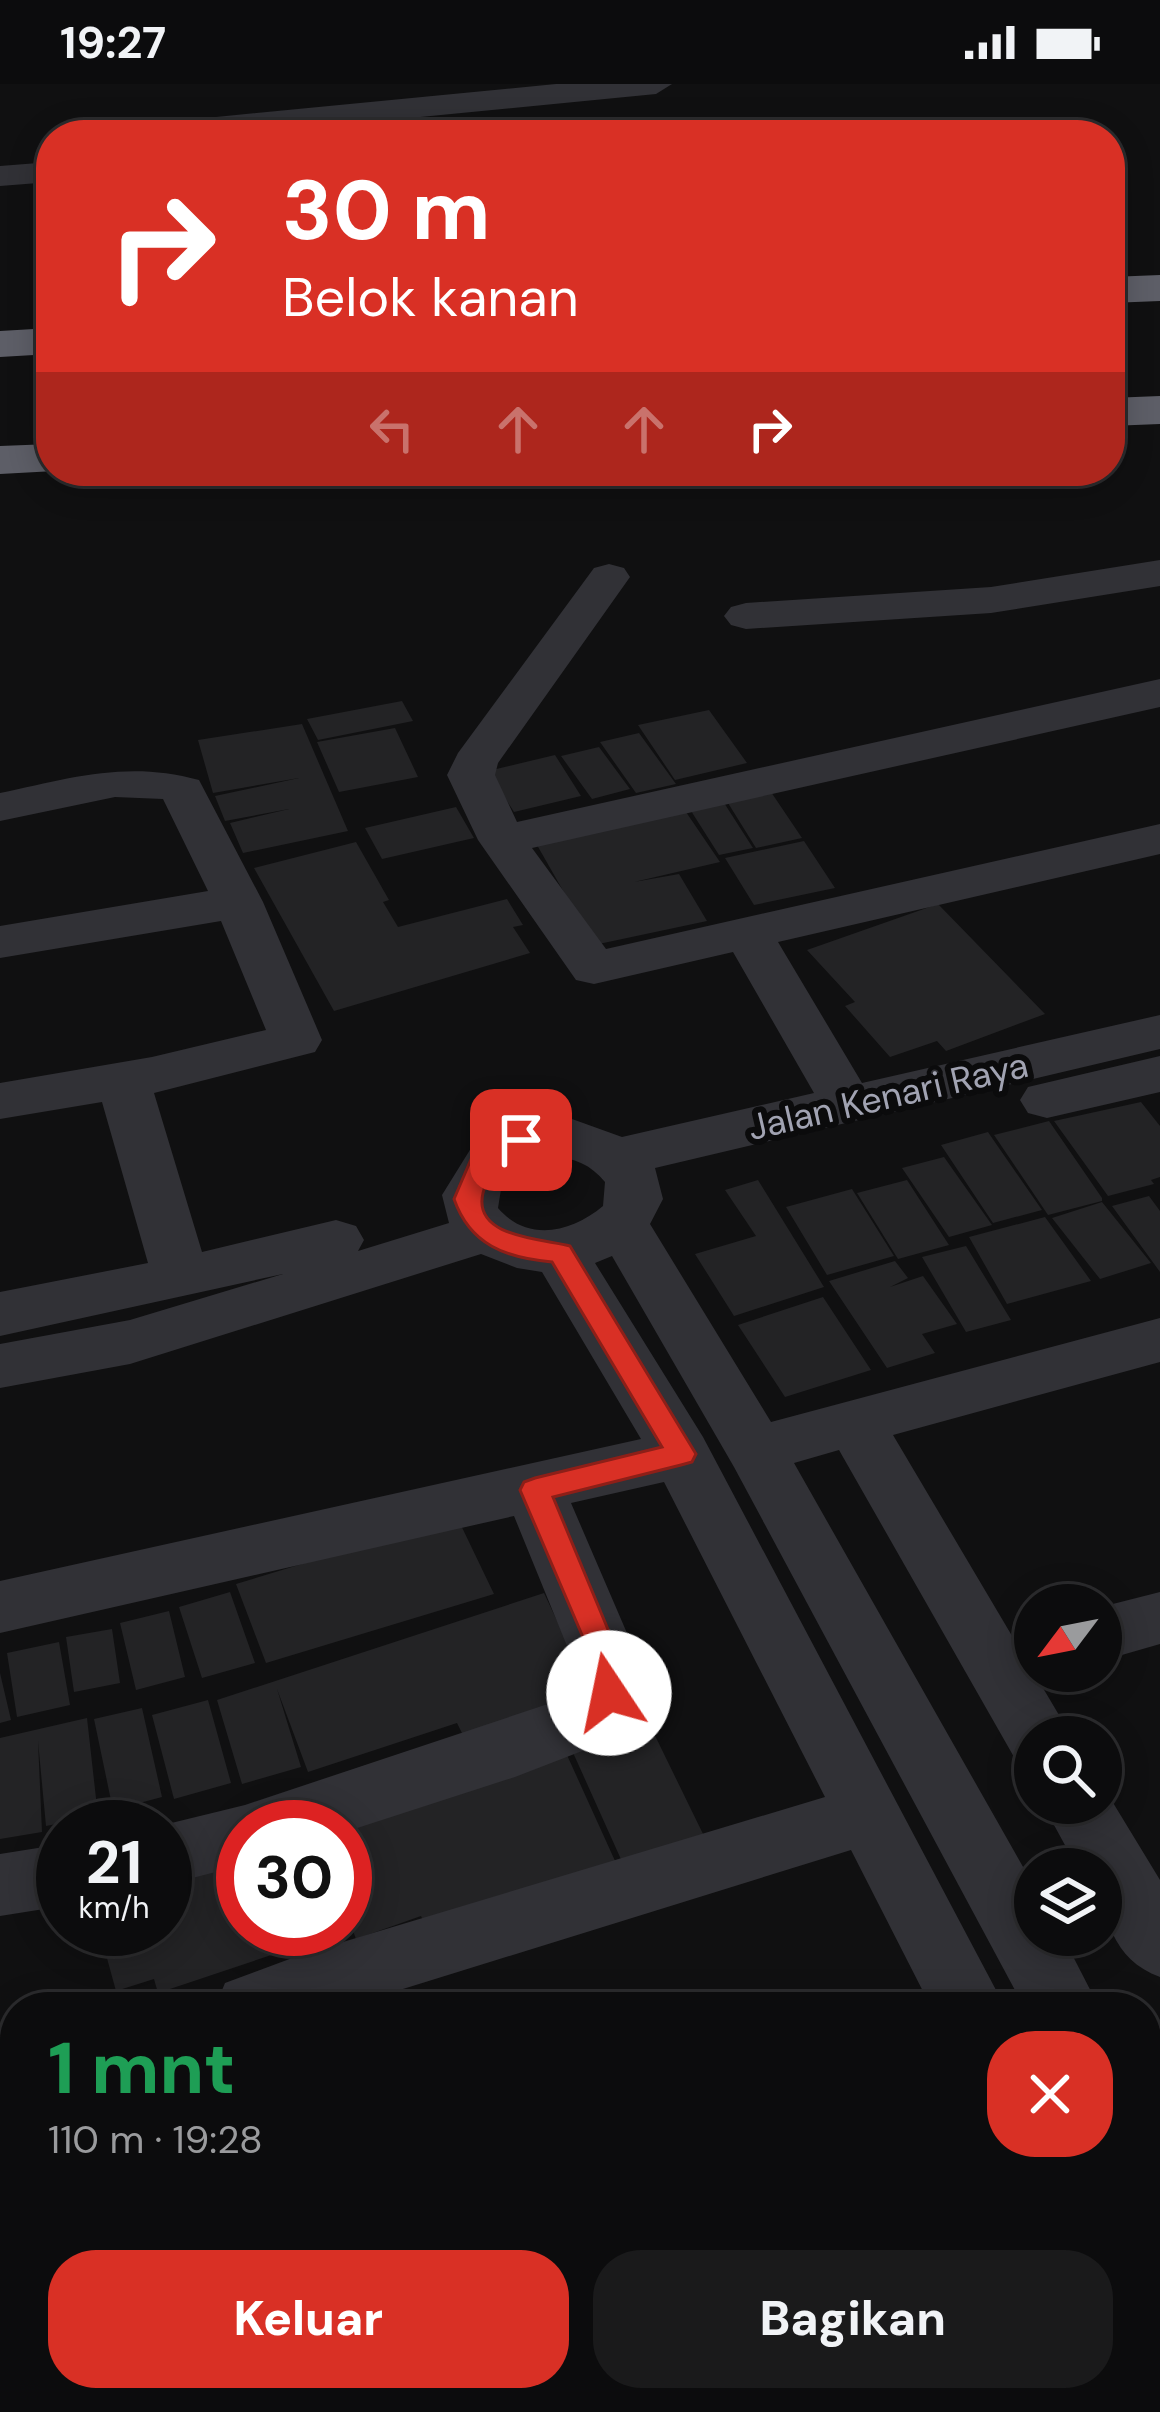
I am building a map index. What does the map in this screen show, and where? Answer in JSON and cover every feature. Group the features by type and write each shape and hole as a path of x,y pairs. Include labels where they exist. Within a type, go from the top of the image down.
{"highway":[{"path":"1125,289 1160,288"},
{"path":"0,344 36,342"},
{"path":"0,383 36,382"},
{"path":"1125,411 1160,410"},
{"path":"0,460 36,459"}],"street":[{"path":"213,119 656,84"},
{"path":"0,176 36,173"},
{"path":"746,616 991,600 1160,573"},
{"path":"609,577 475,763 474,788 502,840 594,968 1160,838"},
{"path":"502,840 1160,693"},
{"path":"0,807 120,783 158,780 182,790 238,902 296,1040 123,1080 0,1101"},
{"path":"0,942 238,902"},
{"path":"746,931 849,1107"},
{"name":"Jalan Kenari Raya","path":"624,1192 849,1107 1160,1032"},
{"name":"Jalan Kenari Raya","path":"624,1192 1160,1074"},
{"path":"123,1080 181,1278"},
{"path":"477,1215 482,1163 521,1140 572,1138 624,1192 756,1450 1055,1992"},
{"path":"477,1215 520,1250 560,1253 596,1245 624,1192"},
{"path":"0,1314 477,1215"},
{"path":"0,1366 130,1342 477,1215"},
{"path":"560,1253 681,1454 961,1992"},
{"path":"756,1450 1160,1340"},
{"path":"854,1422 1014,1657"},
{"path":"0,1607 681,1454"},
{"path":"353,1800 515,1748 602,1714 609,1693 609,1668 535,1490"},
{"path":"1122,1628 1160,1618"},
{"path":"290,1992 869,1814"},
{"path":"1088,1824 1160,1945"},
{"path":"0,1885 36,1879"}],"building":[{"path":"402,701 413,721 318,740 307,719"},
{"path":"709,710 747,763 675,780 638,725"},
{"path":"302,724 348,831 243,853 230,823 289,809 225,821 215,796 299,778 213,793 198,740"},
{"path":"395,728 418,777 339,792 317,742"},
{"path":"639,733 676,784 636,793 600,742"},
{"path":"599,747 630,789 592,799 561,756"},
{"path":"555,755 581,796 514,812 488,771"},
{"path":"767,786 802,838 756,848 723,795"},
{"path":"719,795 753,848 719,855 686,803"},
{"path":"456,807 474,838 382,859 365,828"},
{"path":"686,812 720,862 634,882 679,874 707,921 594,945 537,845"},
{"path":"804,841 835,888 754,905 725,858"},
{"path":"356,842 389,900 383,902 398,927 507,899 523,925 513,927 530,953 334,1011 254,868"},
{"path":"938,904 1045,1014 946,1051 937,1041 890,1057 845,1006 855,1002 807,950"},
{"path":"1141,1102 1160,1126 1160,1177 1151,1180 1154,1184 1108,1196 1054,1121"},
{"path":"1049,1121 1102,1201 1048,1215 994,1135"},
{"path":"988,1132 1042,1210 993,1223 941,1145"},
{"path":"944,1157 992,1225 949,1237 902,1168"},
{"path":"758,1180 824,1287 734,1316 695,1254 756,1236 725,1190"},
{"path":"907,1180 949,1245 898,1259 857,1193"},
{"path":"852,1189 894,1256 827,1275 786,1207"},
{"path":"1149,1196 1160,1211 1160,1272 1112,1206"},
{"path":"1102,1202 1151,1263 1100,1279 1052,1218"},
{"path":"1045,1217 1091,1281 1007,1304 969,1237"},
{"path":"966,1246 1011,1320 966,1332 922,1257"},
{"path":"895,1261 908,1278 890,1287 923,1276 957,1324 922,1334 935,1353 887,1368 829,1281"},
{"path":"823,1297 871,1370 785,1397 738,1325"},
{"path":"457,1517 494,1594 266,1663 236,1584"},
{"path":"230,1592 255,1663 202,1678 179,1607"},
{"path":"544,1593 591,1693 463,1735 457,1723 308,1772 277,1689 301,1767 242,1784 217,1700"},
{"path":"169,1611 185,1677 136,1690 120,1623"},
{"path":"112,1629 120,1683 74,1692 66,1637"},
{"path":"59,1642 70,1705 17,1717 7,1653"},
{"path":"0,1673 11,1720 0,1723"},
{"path":"208,1700 231,1783 174,1799 152,1715"},
{"path":"142,1708 162,1797 111,1800 94,1719"},
{"path":"643,1711 705,1838 624,1866 566,1737"},
{"path":"87,1718 96,1800 44,1800 38,1741 41,1800 36,1800 36,1833 0,1839 0,1738"},
{"path":"562,1744 616,1863 425,1925 421,1916 372,1933 372,1808"},
{"path":"216,1859 216,1956 268,1956 161,1992 154,1979 116,1991 106,1956 192,1956 192,1867"}],"route":[{"path":"521,1140 482,1163 468,1199 474,1216 487,1232 520,1250 560,1253 681,1454 535,1490 600,1642 609,1668 609,1693"}]}
